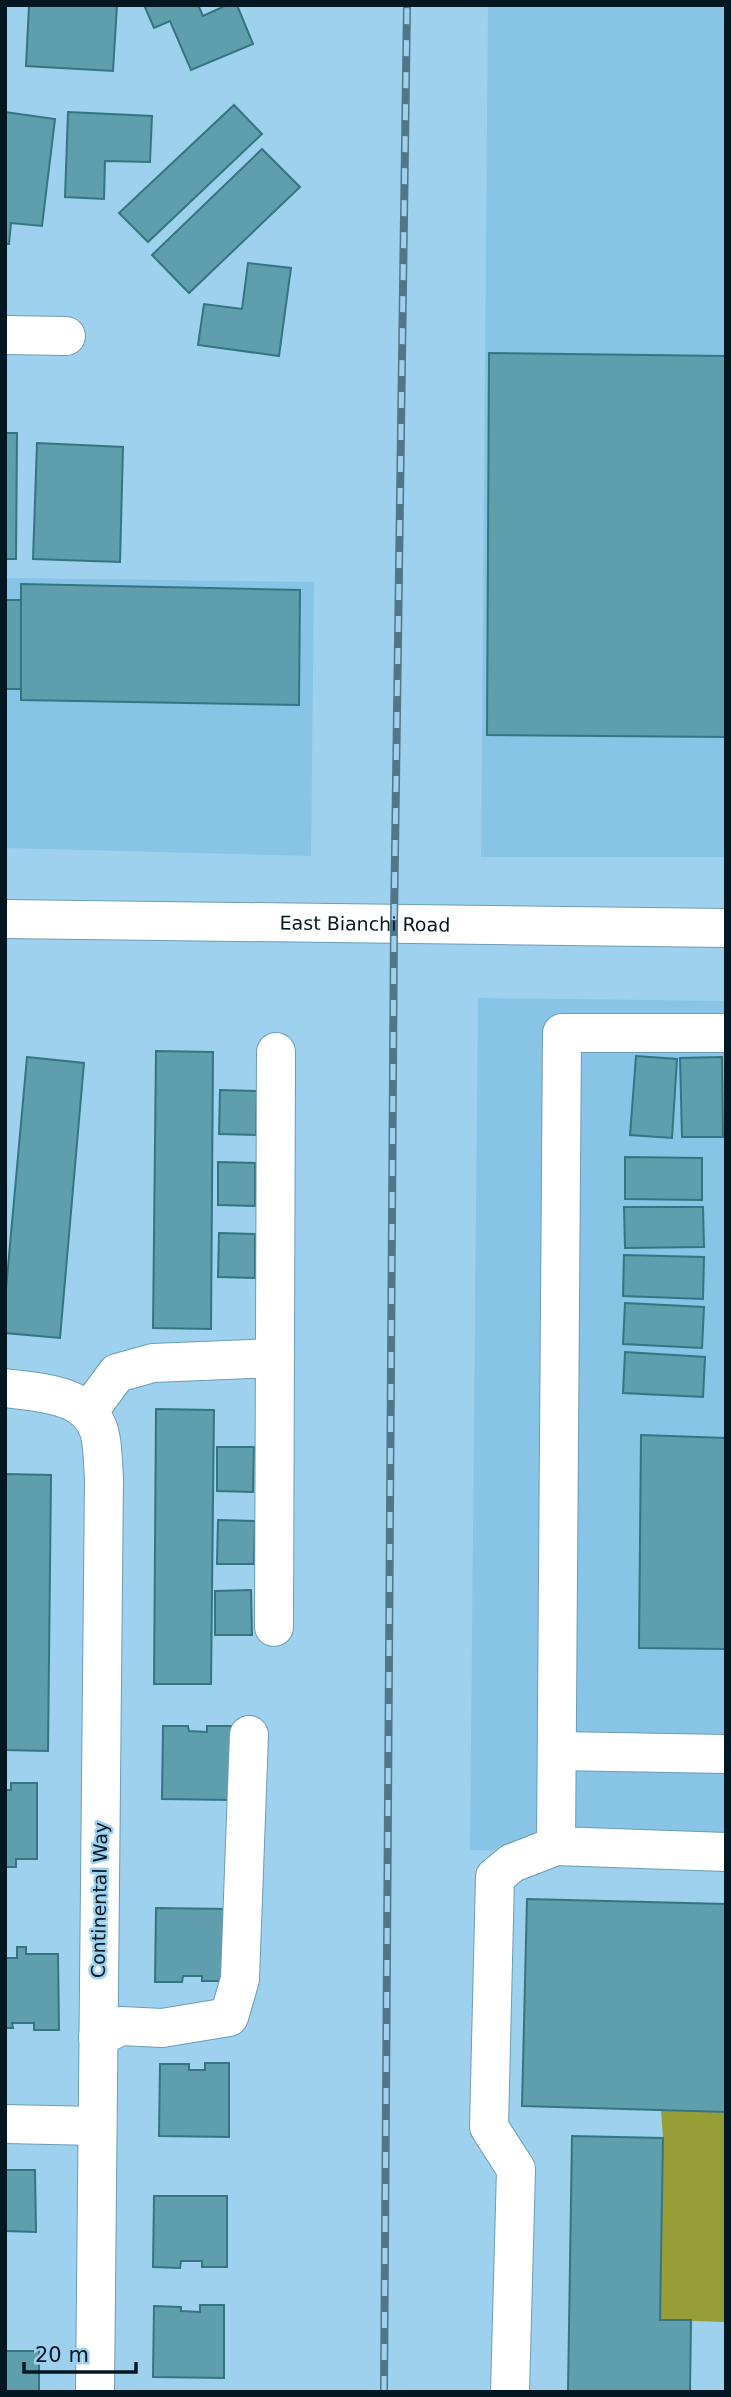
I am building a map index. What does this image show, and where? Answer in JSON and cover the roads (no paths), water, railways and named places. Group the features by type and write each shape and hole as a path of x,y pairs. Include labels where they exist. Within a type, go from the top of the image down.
{"street":[{"path":"5,335 66,336"},
{"name":"East Bianchi Road","path":"5,919 726,928"},
{"path":"556,1846 562,1032 726,1033"},
{"path":"274,1627 276,1052"},
{"path":"5,1388 58,1395 75,1401 88,1412 117,1373 153,1363 275,1358"},
{"name":"Continental Way","path":"88,1412 102,1440 104,1478 95,2392"},
{"path":"98,2037 121,2026 162,2028 229,2017 240,1979 249,1735"},
{"path":"557,1751 726,1754"},
{"path":"510,2392 516,2169 489,2127 495,1877 512,1863 556,1846 726,1852"},
{"path":"5,2124 97,2126"}],"railway":[{"path":"384,2392 394,924 407,5"}]}
